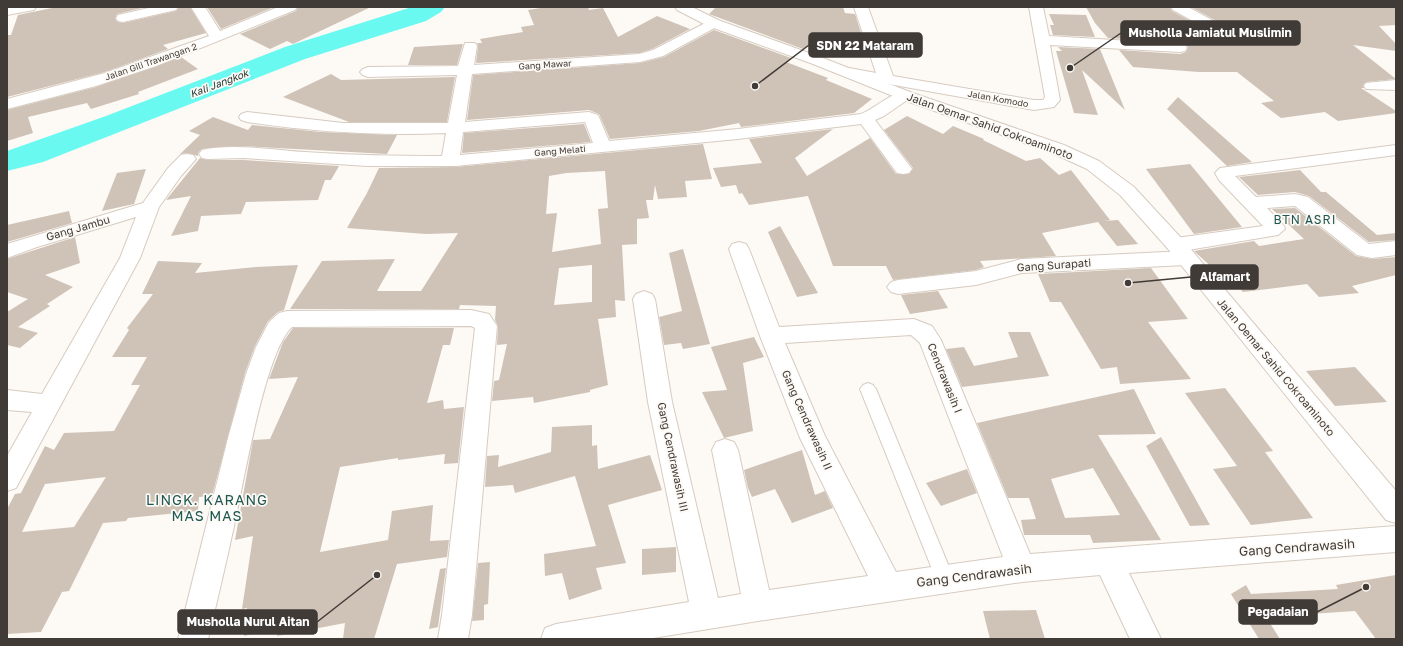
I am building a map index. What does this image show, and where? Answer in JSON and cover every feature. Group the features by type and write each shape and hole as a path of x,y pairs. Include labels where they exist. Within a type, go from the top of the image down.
{"street":[{"path":"7,11 29,7"},
{"path":"123,18 171,7"},
{"path":"198,7 217,37"},
{"name":"Jalan Gili Trawangan 2","path":"7,104 116,75 170,56 290,7"},
{"path":"861,7 886,79"},
{"name":"Jalan Komodo","path":"849,73 1034,105 1046,104 1052,101 1053,97 1036,7"},
{"path":"1178,7 1227,34"},
{"name":"Jalan Oemar Sahid Cokroaminoto","path":"691,9 713,23 904,95 1052,147 1080,158 1105,173 1127,191 1181,252 1396,511"},
{"name":"Gang Mawar","path":"368,72 464,70 649,57 713,23"},
{"path":"1042,40 1180,48"},
{"path":"450,161 464,70 470,46"},
{"path":"1372,86 1396,85"},
{"name":"Gang Melati","path":"208,154 243,153 368,161 450,161 738,134 865,118 878,113 904,95"},
{"path":"247,118 319,126 371,129 456,127 589,116 592,119 603,147"},
{"path":"865,118 903,170"},
{"path":"1396,150 1224,173 1225,176 1253,203 1295,200 1301,201 1364,250 1372,251 1396,248"},
{"path":"7,480 130,258 150,207 174,172 187,159"},
{"name":"Gang Surapati","path":"898,287 976,278 1022,266 1181,252 1275,229 1253,203"},
{"name":"Gang Jambu","path":"7,251 30,242 150,207"},
{"name":"Gang Cendrawasih II","path":"739,249 770,336 813,438 888,586"},
{"name":"Gang Cendrawasih III","path":"644,299 660,402 707,615"},
{"path":"193,639 253,389 272,336 280,323 287,319 471,318 481,320 486,326 458,608 453,639"},
{"name":"Cendrawasih I","path":"770,336 914,327 924,332 930,340 1022,568"},
{"path":"7,400 49,404"},
{"path":"725,450 758,606"},
{"name":"Gang Cendrawasih","path":"556,639 888,586 1022,568 1396,539"},
{"path":"1108,562 1146,639"}],"lane":[{"path":"868,390 945,579"}],"building":[{"path":"57,7 146,7 117,14 115,19 118,22 123,23 176,11 179,7 190,7 206,33 163,45 168,49 105,72 7,97 7,35 11,35 18,15"},
{"path":"207,7 274,7 221,29"},
{"path":"298,7 371,7 293,44 287,41 270,49 240,34 296,11"},
{"path":"547,7 588,7 589,10 603,8 618,37 657,16 690,29 652,49 639,53 476,63 477,43 482,43 480,39 523,32 521,27 534,25 528,10"},
{"path":"716,7 843,7 845,13 855,14 864,42 857,48 820,37 803,49 709,14"},
{"path":"1086,7 1170,7 1172,11 1222,38 1232,38 1235,33 1233,30 1191,7 1396,7 1396,25 1379,26 1396,44 1396,51 1353,45 1396,79 1366,82 1363,85 1364,88 1361,88 1396,111 1396,113 1338,121 1325,112 1281,118 1261,103 1274,101 1237,72 1199,72 1133,67 1119,50 1180,54 1186,52 1188,47 1180,42 1108,38 1095,23"},
{"path":"1049,14 1086,15 1095,37 1053,35 1050,25 1054,25"},
{"path":"714,30 791,58 786,62 828,78 826,80 872,99 854,113 741,127 739,123 699,131 610,139 599,114 589,110 467,120 473,75 640,63 664,57"},
{"path":"463,44 457,65 408,65 414,47"},
{"path":"1058,47 1100,49 1125,110 1082,70 1098,115 1074,113 1056,51 1062,51"},
{"path":"181,57 198,69 138,92 139,94 91,109 87,103 28,117 33,133 7,141 7,110 96,87"},
{"path":"331,74 341,80 455,77 447,122 349,122 283,97"},
{"path":"1178,97 1252,162 1227,166 1167,109"},
{"path":"907,116 943,134 953,126 984,139 983,140 1026,161 1040,158 1059,175 1071,170 1110,220 1104,221 1118,220 1138,244 1117,246 1098,222 1042,233 1056,256 980,261 984,267 976,270 893,280 886,266 833,266 808,196 749,205 742,193 739,194 736,185 721,187 713,168 762,163 749,139 833,129 795,158 807,176 870,138 896,174 909,174 913,168 884,130"},
{"path":"213,117 248,130 252,125 321,132 397,135 387,154 240,146 202,149 198,153 198,156 187,153 180,154 200,135 189,131"},
{"path":"584,124 591,142 462,153 464,133"},
{"path":"703,144 712,179 685,181 687,197 658,199 655,185 653,200 646,200 649,218 637,219 637,244 622,245 625,301 615,300 616,317 598,319 608,385 590,390 590,392 534,403 533,397 492,401 494,381 499,380 507,344 497,345 498,326 495,320 496,306 460,305 459,309 290,309 322,261 395,259 377,291 421,291 458,233 426,234 347,228 379,168 455,167","holes":["605,171 608,208 598,209 601,244 552,252 557,213 546,214 549,176 566,173","592,265 592,302 554,305 559,268"]},
{"path":"200,158 208,160 243,160 339,166 331,180 325,180 318,200 246,202 241,214 201,216 198,231 171,236 191,196 166,200"},
{"path":"1190,164 1242,227 1194,234 1146,169"},
{"path":"146,169 134,204 102,211 117,173"},
{"path":"1300,170 1321,192 1326,192 1377,235 1396,233 1396,240 1369,242 1309,196 1295,192 1258,195 1239,177"},
{"path":"1295,208 1356,256 1372,259 1396,257 1396,275 1352,286 1359,293 1319,297 1307,284 1243,292 1223,271 1217,272 1194,251 1254,241 1259,246 1304,239 1272,209"},
{"path":"69,211 72,223 7,242 7,225"},
{"path":"780,226 818,293 797,297 768,232"},
{"path":"75,237 80,263 45,275 73,287 47,304 50,306 18,327 38,333 20,348 7,345 7,312 28,299 7,292 7,259"},
{"path":"683,249 710,344 683,349 681,343 664,345 659,317 682,311 669,253"},
{"path":"158,261 202,263 195,273 256,267 298,265 284,310 278,312 268,321 255,346 245,373 212,496 199,497 198,511 128,518 126,521 103,523 69,591 62,592 41,632 7,634 7,509 15,494 21,493 45,446 54,450 64,433 114,431 140,385 131,385 147,357 112,357 129,330 127,328 153,294 142,294","holes":["106,477 74,527 22,532 45,484"]},
{"path":"1151,268 1188,319 1148,322 1191,379 1120,384 1117,367 1101,369 1061,302 1050,302 1038,274"},
{"path":"938,291 948,308 910,314 901,295"},
{"path":"293,328 454,328 450,345 443,345 427,403 443,400 444,409 464,407 458,463 444,464 445,454 398,460 398,458 340,467 320,552 388,540 392,511 433,505 430,541 449,540 447,557 397,564 374,639 343,639 345,623 277,636 279,627 244,636 247,608 242,609 253,536 235,540 253,440 270,439 298,377 269,379 283,342"},
{"path":"1008,332 1030,332 1049,376 962,387 946,349 964,347 974,366 1018,357"},
{"path":"754,337 764,357 743,363 753,431 724,438 702,392 727,390 711,347"},
{"path":"1355,367 1387,402 1335,406 1306,371"},
{"path":"1225,388 1273,451 1265,452 1313,518 1251,525 1213,469 1237,466 1185,393"},
{"path":"1134,389 1156,434 1098,435 1161,540 1093,543 1090,535 1024,535 1021,520 1036,519 1029,498 1008,498 977,423","holes":["1093,468 1120,515 1065,518 1051,479"]},
{"path":"592,425 592,446 597,445 598,469 650,455 662,490 608,505 626,563 596,568 602,589 569,600 562,573 545,576 544,554 596,546 575,476 515,493 513,485 485,487 487,456 499,455 498,467 551,452 552,427"},
{"path":"1161,437 1210,525 1190,526 1146,446"},
{"path":"802,450 815,495 825,491 833,508 792,523 775,489 752,497 748,488 744,470"},
{"path":"967,469 977,493 941,506 926,483"},
{"path":"676,547 676,572 642,575 642,549"},
{"path":"490,562 488,604 484,605 484,620 472,621 478,563"},
{"path":"446,568 438,627 429,629 440,569"},
{"path":"1396,575 1396,639 1376,639 1355,611 1266,617 1280,639 1259,639 1231,594 1246,585 1251,594 1338,589 1336,585"},
{"path":"1036,610 1045,639 990,639 983,611"}],"waterway":[{"name":"Kali Jangkok","path":"7,161 31,155 117,123 295,53 417,15 432,7"}],"place":[{"name":"Musholla Jamiatul Muslimin","path":"1070,68"},
{"name":"SDN 22 Mataram","path":"755,86"},
{"name":"Alfamart","path":"1128,283"},
{"name":"Musholla Nurul Aitan","path":"377,575"},
{"name":"Pegadaian","path":"1366,587"}],"district":[{"name":"BTN ASRI","path":"1305,220"},
{"name":"LINGK. KARANG MAS MAS","path":"207,508"}]}
